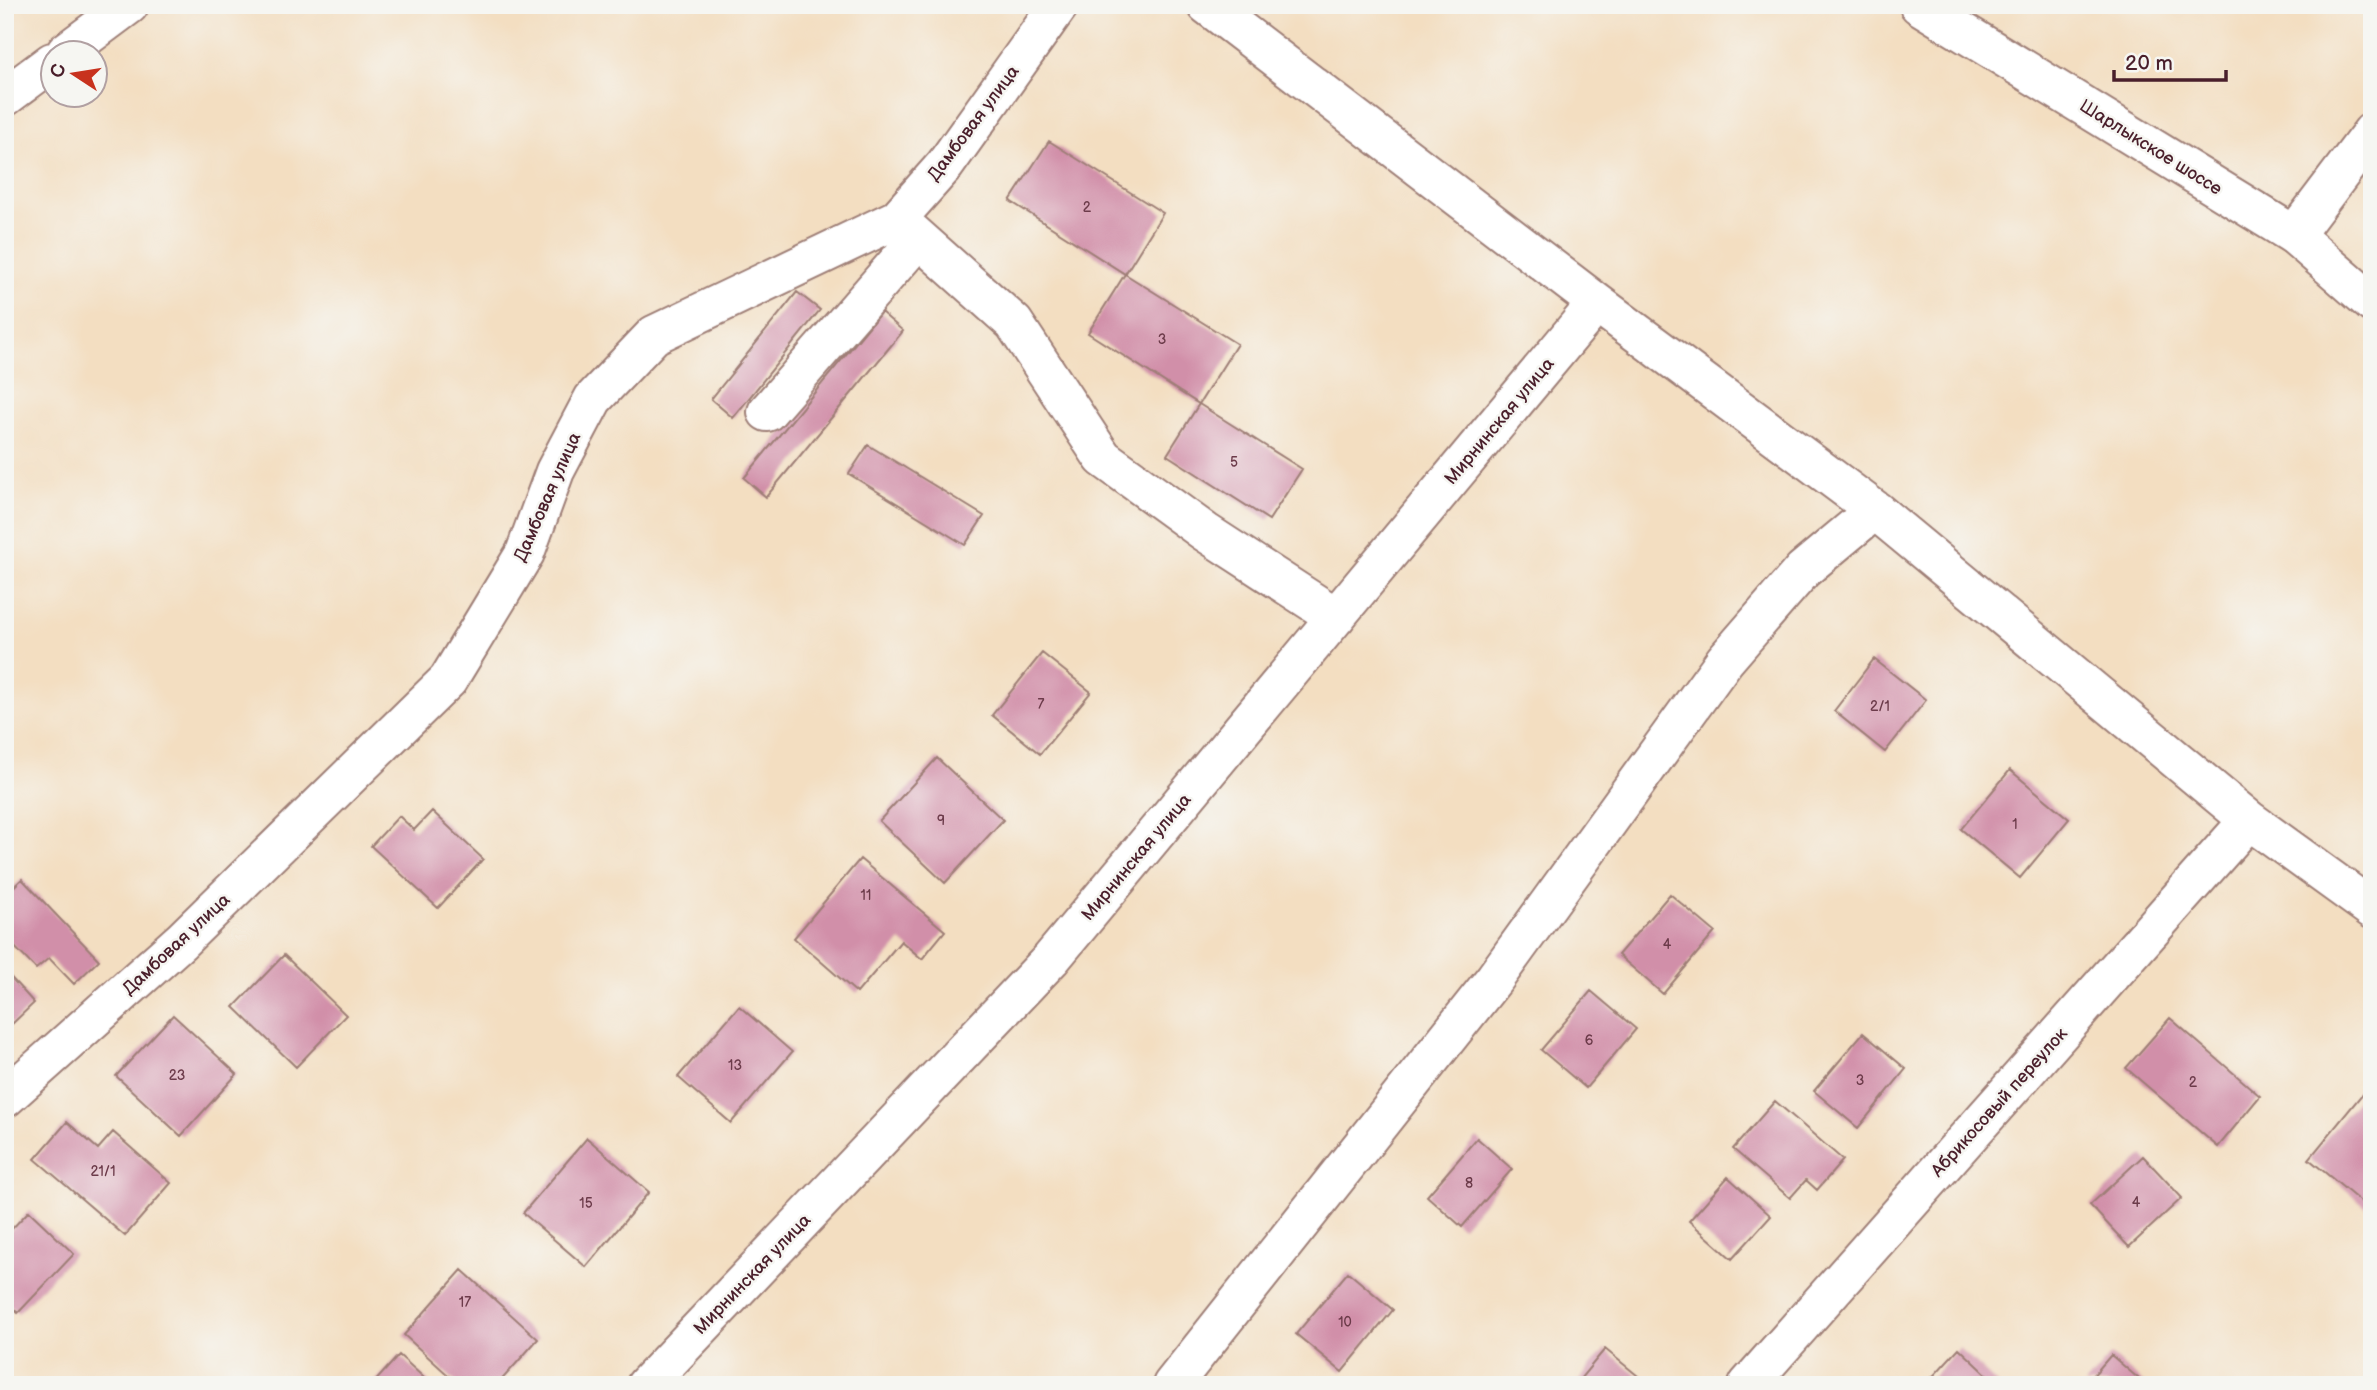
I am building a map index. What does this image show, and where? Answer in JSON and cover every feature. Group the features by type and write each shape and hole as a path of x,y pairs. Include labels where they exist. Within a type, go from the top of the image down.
{"street":[{"path":"85,38 130,5"},
{"name":"Дамбовая улица","path":"5,1098 181,941 448,680 525,553 555,471 593,399 654,335 907,229 945,165 1059,5"},
{"path":"1207,5 1597,303 1875,510 2249,820 2372,909"},
{"name":"Шарлыкское шоссе","path":"1919,5 2294,235 2372,303"},
{"path":"5,97 38,72"},
{"path":"2294,235 2372,132"},
{"path":"767,412 907,229 1014,323 1103,458 1205,532 1336,617"},
{"name":"Мирнинская улица","path":"646,1385 1051,959 1597,303"},
{"path":"1172,1385 1495,978 1725,660 1802,570 1875,510"},
{"name":"Абрикосовый переулок","path":"1748,1385 2249,820"}],"building":[{"path":"1049,141 1163,213 1125,274 1010,201"},
{"path":"1125,274 1237,344 1199,404 1088,333"},
{"path":"797,292 820,310 733,418 711,399"},
{"path":"881,312 903,331 766,497 744,478"},
{"path":"1199,404 1302,469 1269,520 1167,455"},
{"path":"868,445 984,516 965,545 849,474"},
{"path":"1042,653 1091,692 1040,754 992,715"},
{"path":"1874,659 1926,700 1885,752 1834,711"},
{"path":"937,758 1003,820 945,883 879,821"},
{"path":"2010,770 2069,819 2020,878 1961,829"},
{"path":"432,811 483,859 438,908 371,846 399,816 414,830"},
{"path":"860,859 945,931 922,959 901,941 857,993 794,938"},
{"path":"22,879 99,960 74,984 49,958 36,969 5,937 5,895"},
{"path":"1670,894 1715,932 1663,994 1618,955"},
{"path":"284,955 346,1015 296,1067 234,1007"},
{"path":"5,971 34,1003 12,1024 5,1016"},
{"path":"1591,991 1636,1029 1586,1088 1541,1050"},
{"path":"739,1006 792,1052 731,1123 678,1077"},
{"path":"173,1015 237,1074 181,1136 116,1076"},
{"path":"2170,1018 2260,1096 2218,1147 2126,1068"},
{"path":"1863,1033 1906,1069 1858,1128 1814,1091"},
{"path":"2372,1082 2372,1206 2369,1209 2309,1159"},
{"path":"1775,1101 1843,1160 1817,1190 1806,1180 1790,1198 1733,1149"},
{"path":"67,1122 98,1149 113,1132 171,1183 125,1236 35,1159"},
{"path":"587,1138 649,1192 586,1267 523,1213"},
{"path":"1477,1138 1512,1169 1462,1227 1427,1196"},
{"path":"2143,1156 2182,1198 2129,1247 2090,1205"},
{"path":"1728,1177 1771,1216 1732,1259 1689,1221"},
{"path":"29,1211 74,1254 18,1313 5,1301 5,1236"},
{"path":"462,1270 538,1339 497,1385 459,1385 404,1335"},
{"path":"1348,1272 1393,1310 1342,1372 1296,1334"},
{"path":"1959,1348 1998,1385 1925,1385"},
{"path":"1605,1349 1649,1385 1575,1385"},
{"path":"399,1355 432,1385 372,1385"},
{"path":"2111,1355 2146,1385 2085,1385"}]}
